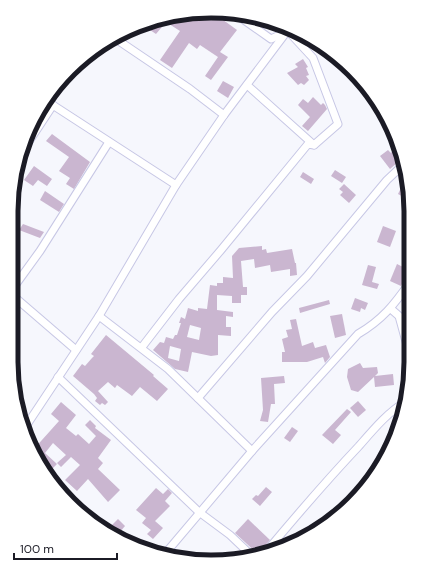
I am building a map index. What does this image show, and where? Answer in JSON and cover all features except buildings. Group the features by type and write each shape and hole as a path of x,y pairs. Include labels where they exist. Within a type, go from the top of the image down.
{"street":[{"path":"246,22 271,39 284,33"},
{"path":"28,423 99,316 176,185 224,115 286,34"},
{"path":"293,37 313,58 338,124 314,145"},
{"path":"120,41 190,89 224,115"},
{"path":"247,85 314,145"},
{"path":"35,132 53,105 176,185"},
{"path":"18,283 109,142"},
{"path":"142,347 179,299 221,250 273,185 308,144 314,145"},
{"path":"198,398 272,312 315,266 387,180 399,169"},
{"path":"168,550 252,451 358,334 375,324 391,309 404,291"},
{"path":"18,299 76,350"},
{"path":"391,309 399,316 404,334"},
{"path":"99,316 142,347 168,369 252,451"},
{"path":"58,377 200,512 230,535 247,551"},
{"path":"272,545 344,461 386,418 398,408"}]}
